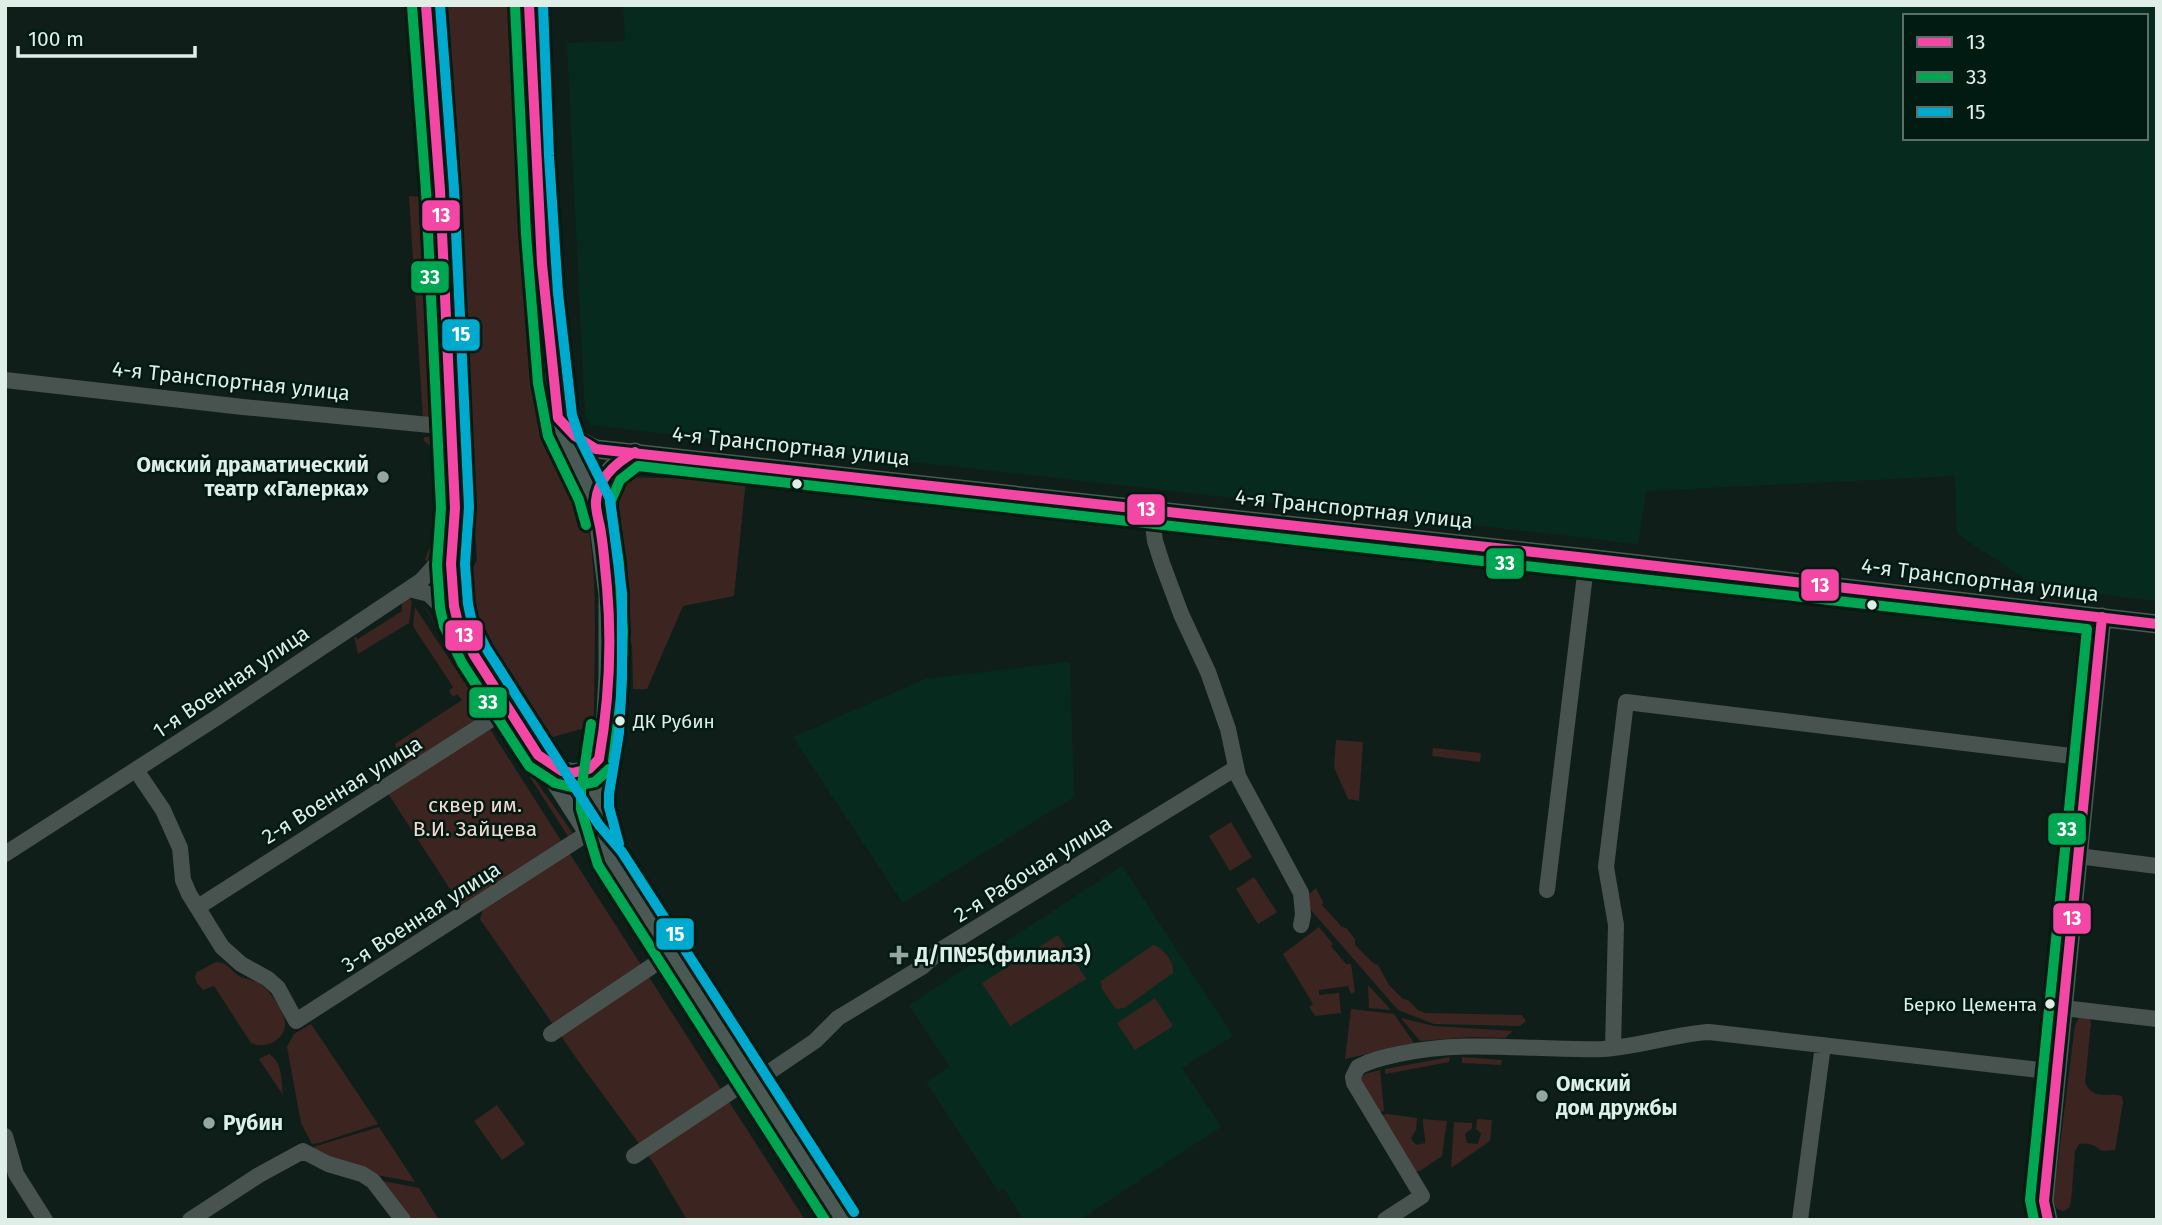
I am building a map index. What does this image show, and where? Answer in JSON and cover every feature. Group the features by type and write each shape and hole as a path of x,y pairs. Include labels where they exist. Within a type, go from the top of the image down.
{"main road":[{"path":"426,5 440,190 451,427 454,522 451,588 458,623 474,655 587,833 610,859 838,1219"},
{"path":"529,5 544,294 558,418 567,444 597,502"},
{"name":"4-я Транспортная улица","path":"558,418 570,434 583,444 596,449 1151,509 2157,624"},
{"path":"610,859 596,809 595,793 605,732 608,677 608,595 597,502 599,487 606,474 619,460 635,452"},
{"path":"2048,1220 2044,1201 2102,617"},
{"path":"538,755 562,771 572,773 589,769 599,759"}],"street":[{"name":"4-я Транспортная улица","path":"5,380 451,427"},
{"path":"1151,509 1155,541 1162,563 1220,706 1238,776 1301,893 1301,925"},
{"name":"1-я Военная улица","path":"5,854 421,581 438,562 454,522"},
{"path":"1547,890 1587,558"},
{"path":"409,589 429,594 458,623"},
{"path":"1613,1048 1616,925 1606,867 1626,702 2088,758"},
{"name":"2-я Военная улица","path":"198,907 509,708"},
{"name":"2-я Рабочая улица","path":"634,1156 815,1041 838,1018 922,967 942,949 1236,768"},
{"path":"136,770 163,810 180,848 183,880 198,907"},
{"name":"3-я Военная улица","path":"198,907 222,947 241,964 268,979 278,988 296,1021 587,833"},
{"path":"2078,856 2157,866"},
{"path":"551,1034 670,954"},
{"path":"2063,1008 2157,1019"},
{"path":"1385,1220 1422,1196 1354,1083 1355,1071 1366,1062 1422,1049 1460,1045 1613,1048 1687,1033 1710,1032 2057,1072"},
{"path":"1800,1220 1823,1045"},
{"path":"5,1136 16,1174 45,1220"},
{"path":"190,1220 259,1175 303,1151 328,1164 362,1174 373,1181 403,1220"}],"shaded area":[{"path":"623,5 2157,5 2157,601 2038,587 1957,534 1955,476 1646,491 1638,544 590,425 585,414 567,43 625,41"},
{"path":"1070,662 1074,797 903,903 793,737 925,679"},
{"path":"1122,866 1233,1036 1182,1068 1221,1127 1079,1220 1024,1220 1004,1189 999,1192 926,1082 950,1067 909,1005"}],"green space":[{"path":"431,5 517,5 525,205 539,353 552,436 582,496 594,577 594,714 589,727 545,739 502,666 481,640 470,618 466,599 467,579 477,560 474,516 465,498 462,457 468,447 467,433 462,422"},
{"path":"409,196 420,197 424,201 440,417 433,422 423,420"},
{"path":"424,437 432,437 441,446 443,456 437,461 438,472 434,473 432,447 424,441"},
{"path":"627,477 746,480 734,596 683,606 647,689 633,689 632,646 626,634 624,542 617,501"},
{"path":"439,479 439,484 443,487 444,520 427,562 425,559 439,526 434,480"},
{"path":"1363,543 1391,545 1393,554 1372,555 1361,549"},
{"path":"409,597 412,602 409,623 358,654 354,636 358,639 402,611 402,602"},
{"path":"418,597 488,702 489,708"},
{"path":"415,607 487,717 410,766 401,761 395,744 462,700 457,694 453,697 449,691 453,687 413,626"},
{"path":"498,727 572,832 569,838"},
{"name":"сквер им. В.И. Зайцева","path":"490,729 562,842 463,909 387,792"},
{"path":"1336,740 1363,742 1359,801 1348,799 1334,767"},
{"path":"1433,748 1481,753 1480,762 1432,756"},
{"path":"586,778 582,805 585,821 564,781"},
{"path":"1231,822 1252,857 1230,871 1209,836"},
{"path":"568,851 805,1220 687,1220 654,1164 480,919 483,910"},
{"path":"1254,877 1277,912 1258,924 1236,889"},
{"path":"1316,888 1322,905 1346,928 1355,939 1355,945 1378,965 1389,985 1418,1010 1425,1013 1522,1015 1526,1021 1520,1026 1434,1024 1398,1010 1310,909 1309,894"},
{"path":"1319,927 1346,964 1351,964 1355,992 1351,994 1348,986 1319,990 1319,995 1339,993 1341,1013 1315,1016 1309,1007 1313,1004 1283,954"},
{"path":"1058,935 1086,979 1010,1026 982,983"},
{"path":"1153,945 1168,956 1173,973 1124,1008 1116,1009 1102,989 1101,981"},
{"path":"216,962 227,965 239,976 258,983 271,995 285,1021 283,1032 277,1040 261,1045 251,1043 214,986 203,990 197,983 197,972"},
{"path":"1368,985 1391,1010 1369,1008"},
{"path":"1155,998 1173,1026 1135,1050 1117,1023"},
{"path":"1351,1009 1394,1014 1414,1043 1345,1059"},
{"path":"2089,1017 2091,1023 2085,1083 2097,1094 2122,1096 2123,1102 2115,1150 2102,1151 2092,1144 2083,1143 2079,1144 2075,1151 2071,1202 2069,1208 2063,1211 2057,1209 2053,1202 2075,1025 2079,1018"},
{"path":"1401,1018 1434,1026 1513,1031 1505,1038 1472,1037 1420,1041"},
{"path":"311,1024 378,1124 312,1144 301,1123 287,1047 294,1034"},
{"path":"269,1054 279,1067 283,1095 259,1059"},
{"path":"1450,1057 1449,1062 1385,1074 1385,1069"},
{"path":"1462,1057 1502,1060 1501,1065 1462,1063"},
{"path":"1380,1070 1384,1111 1376,1113 1360,1079 1365,1074"},
{"path":"497,1105 525,1144 502,1160 474,1121"},
{"path":"1387,1114 1417,1118 1416,1130 1411,1138 1417,1145 1425,1143 1423,1119 1447,1121 1442,1156 1420,1171 1413,1171 1377,1117"},
{"path":"1477,1119 1492,1120 1490,1141 1451,1168 1454,1122 1472,1123 1472,1128 1465,1134 1467,1143 1478,1144 1481,1133 1476,1129"},
{"path":"379,1127 415,1182 347,1167 322,1155 313,1147"},
{"path":"373,1179 419,1188 439,1220 406,1220"}],"transit line":[{"name":"13","path":"426,5 440,190 455,508 451,564 454,606 458,623 474,655 538,755 562,771 572,773 589,769 599,759"},
{"name":"15","path":"440,5 454,189 469,507 465,564 471,618 486,648 599,825 622,852 854,1212"},
{"name":"13","path":"529,5 542,264 558,418 575,436 596,449 2157,624"},
{"name":"15","path":"543,5 558,293 572,415 580,439 610,499 622,593 619,733 609,794 609,807 619,844"},
{"name":"33","path":"412,6 426,191 441,508 437,565 444,626 462,663 529,766 555,783 571,787 595,782 609,769"},
{"name":"33","path":"515,6 526,234 538,383 548,436 579,500 586,525"},
{"name":"13","path":"599,759 607,695 609,630 604,553 596,501 604,478 635,452"},
{"name":"33","path":"613,761 621,698 623,631 619,563 610,503 620,480 638,466 2087,629 2030,1200 2034,1220"},
{"name":"13","path":"2048,1220 2044,1201 2102,617"},
{"name":"33","path":"591,724 581,791 581,809 598,865 825,1220"}],"place":[{"name":"Омский драматический театр «Галерка»","path":"383,477"},
{"name":"ДК Рубин","path":"620,721"},
{"name":"Д/П№5(филиал3)","path":"899,955"},
{"name":"Берко Цемента","path":"2050,1004"},
{"name":"Омский дом дружбы","path":"1542,1096"},
{"name":"Рубин","path":"209,1123"}]}
